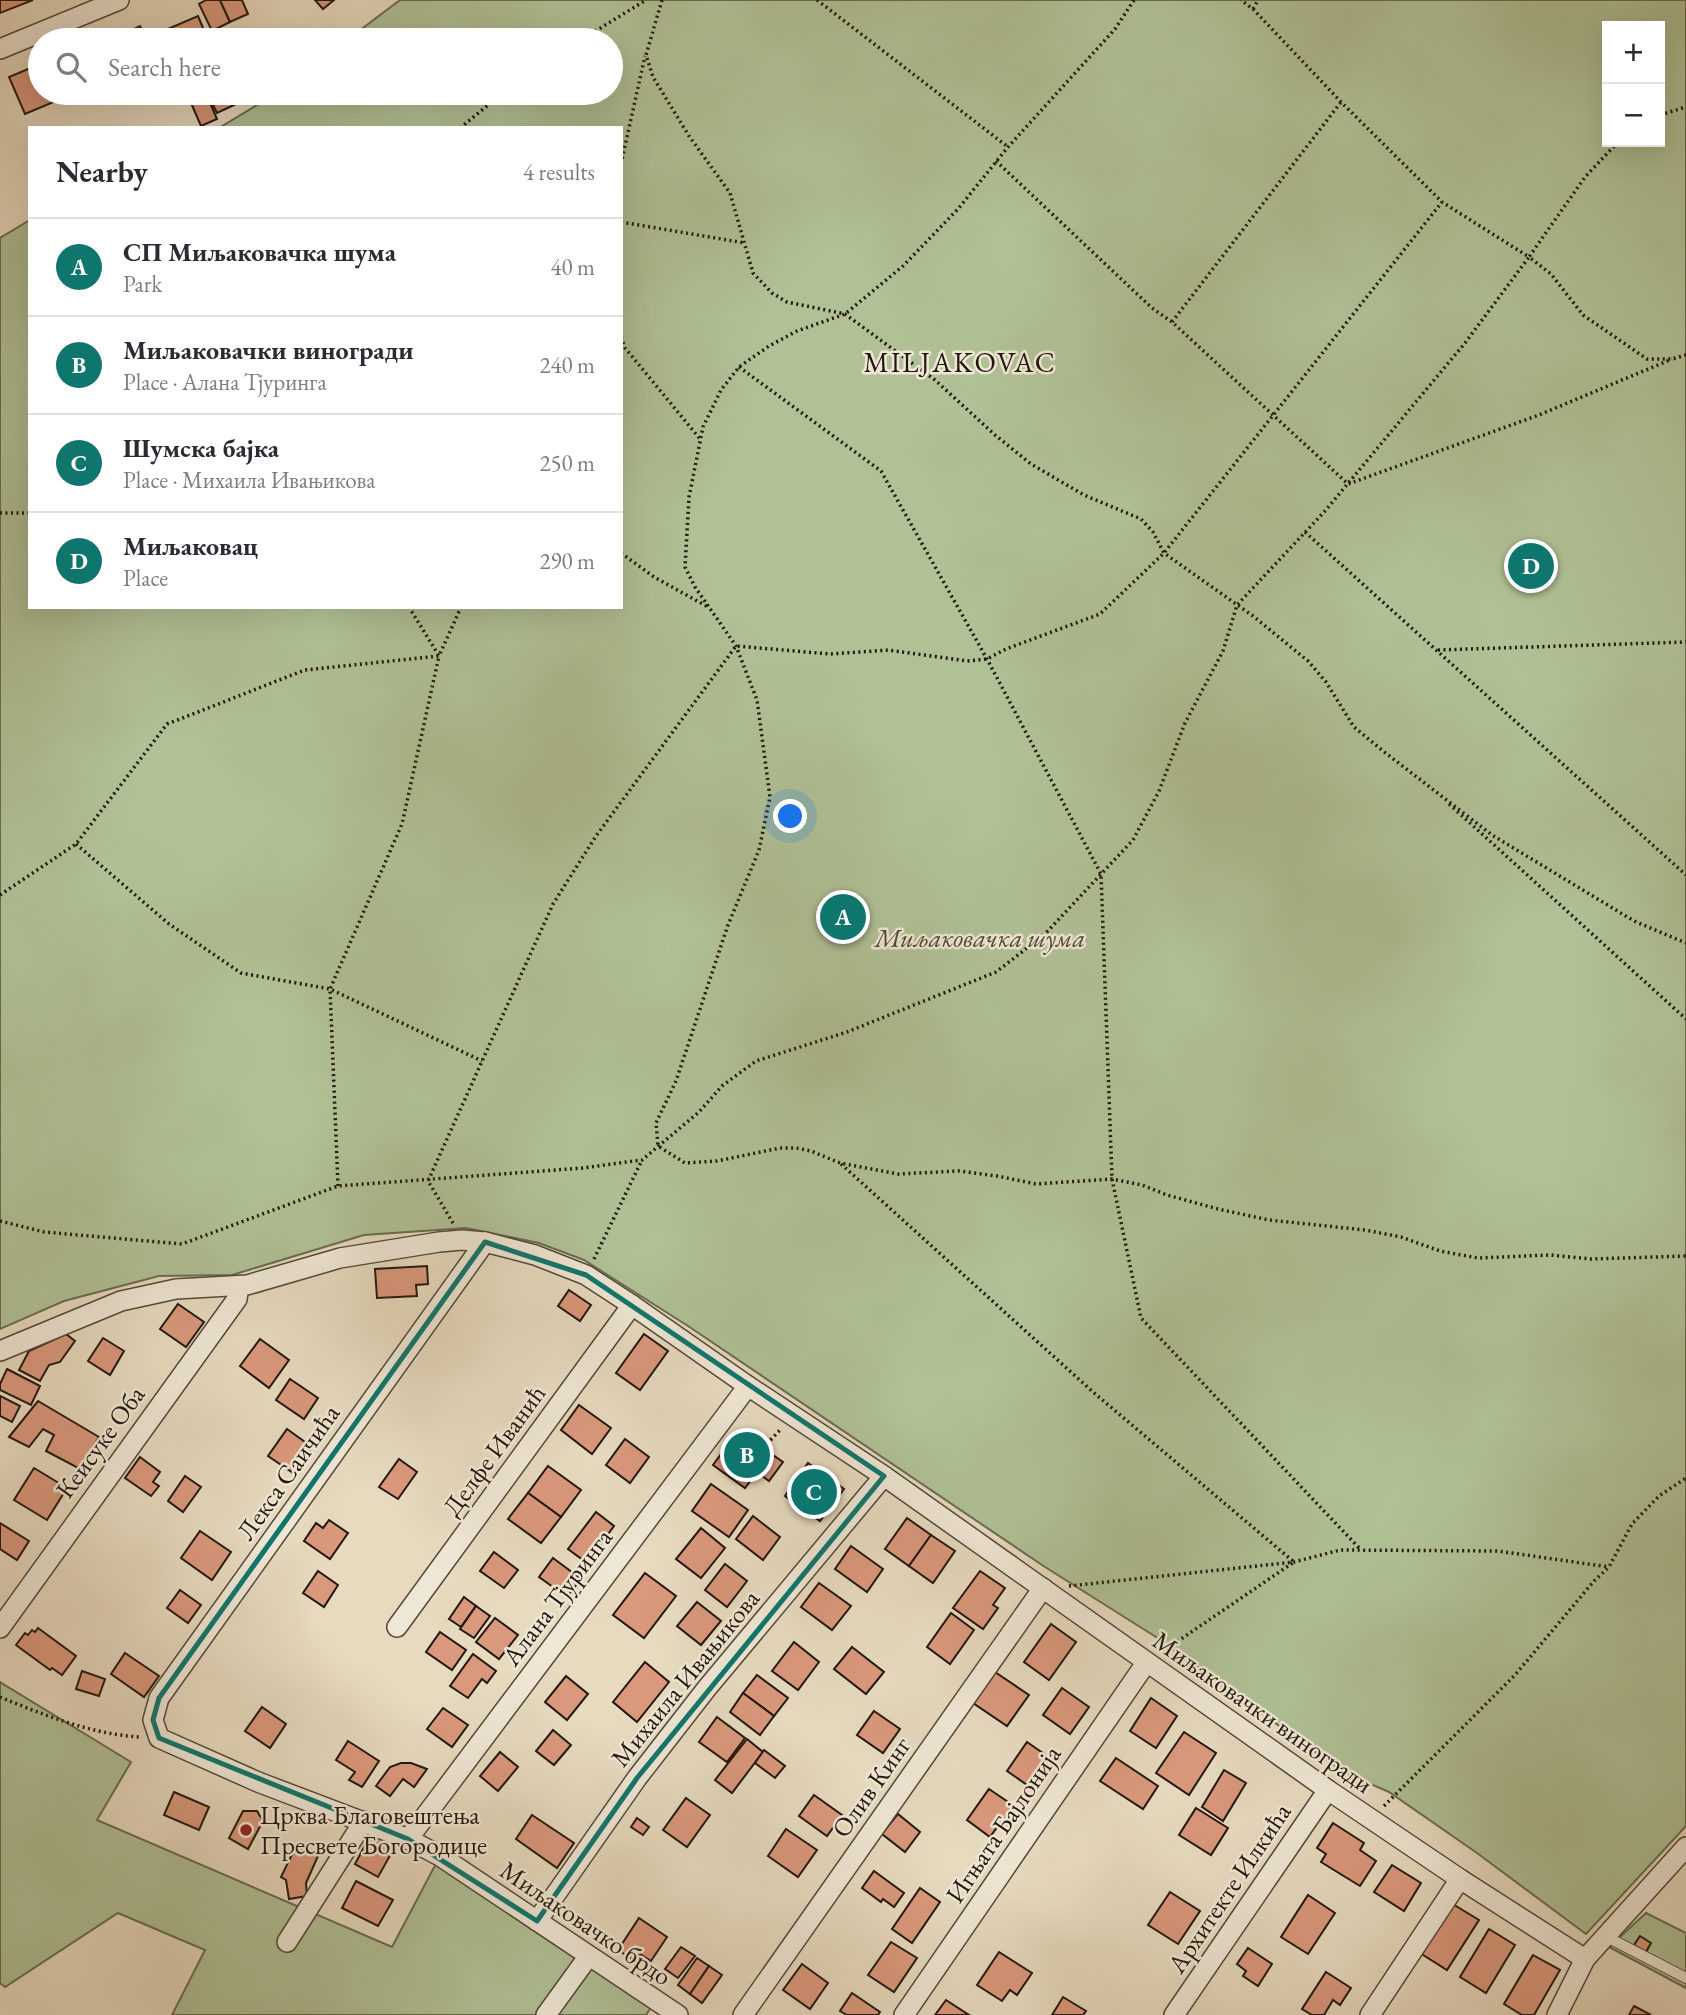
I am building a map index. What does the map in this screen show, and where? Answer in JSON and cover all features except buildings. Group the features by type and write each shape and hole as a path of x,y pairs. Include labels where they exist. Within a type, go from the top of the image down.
{"street":[{"path":"51,28 119,0"},
{"path":"0,49 28,37"},
{"name":"Миљаковачки виногради","path":"0,1351 121,1301 176,1289 239,1286 340,1258 439,1242 462,1241 485,1242 536,1255 586,1275 632,1305 884,1476 1371,1820 1586,1959"},
{"name":"Лекса Саичића","path":"159,1738 153,1720 159,1698 485,1242"},
{"name":"Кеисуке Оба","path":"0,1628 237,1299 239,1286"},
{"name":"Делфе Иванић","path":"397,1627 632,1305"},
{"name":"Алана Тјуринга","path":"408,1839 748,1386"},
{"name":"Михаила Ивањикова","path":"537,1921 637,1778 683,1718 884,1476"},
{"name":"Олив Кинг","path":"743,2015 1042,1588"},
{"name":"Игњата Бајлонија","path":"904,2015 1146,1663"},
{"name":"Миљаковачко брдо","path":"159,1738 258,1782 408,1839 440,1856 678,2015"},
{"name":"Архитекте Илкића","path":"1174,2015 1328,1790"},
{"path":"287,1942 364,1821"},
{"path":"1557,2015 1586,1959 1685,1849"},
{"path":"1370,2015 1460,1879"},
{"path":"546,2015 588,1957"}],"lane":[{"path":"1605,1936 1686,1978"}],"path":[{"path":"600,28 646,0"},
{"path":"623,155 652,26 662,0"},
{"path":"817,0 1008,147"},
{"path":"657,1146 656,1122 676,1081 729,925 759,850 770,797 757,700 736,646 695,587 685,567 689,497 704,427 713,406 739,367 797,331 845,314 903,266 958,209 1008,147 1115,29 1134,0"},
{"path":"1241,0 1253,9 1442,202 1529,257 1551,274 1583,314 1647,359 1672,359"},
{"path":"1253,9 1258,0"},
{"path":"646,55 653,76 689,136 730,193 753,273 772,293 787,302 845,314 935,380 1031,464 1084,495 1141,519 1153,532 1164,554 1237,605 1308,661 1326,682 1354,727 1492,835 1634,921 1686,943"},
{"path":"1172,322 1342,102"},
{"path":"462,126 488,105"},
{"path":"1665,113 1686,107"},
{"path":"586,1275 642,1160 699,1112 722,1086 756,1061 847,1032 996,972 1044,935 1133,840 1159,791 1185,723 1223,651 1237,605 1348,484 1465,342 1585,177 1613,147"},
{"path":"996,161 1152,308 1172,322 1348,484"},
{"path":"736,646 830,654 888,650 967,661 987,659 1006,649 1100,614 1164,554 1442,202"},
{"path":"623,222 745,243"},
{"path":"623,342 701,440"},
{"path":"1348,484 1539,415 1686,355"},
{"path":"739,367 880,471 987,659 1101,874 1112,1178 1141,1318 1361,1550"},
{"path":"0,513 28,513"},
{"path":"1305,532 1686,875"},
{"path":"623,554 654,577 709,608"},
{"path":"410,609 439,656"},
{"path":"338,1186 330,989 402,824 439,656 460,609"},
{"path":"1436,650 1686,642"},
{"path":"428,1181 553,904 596,836 736,646"},
{"path":"0,895 76,844 167,724 305,670 439,656"},
{"path":"1432,788 1686,1019"},
{"path":"76,844 169,924 241,973 330,989 482,1061"},
{"path":"657,1146 685,1163 717,1161 796,1147 840,1163 898,1174 959,1171 997,1175 1036,1184 1112,1178 1218,1209 1269,1220 1365,1230 1401,1237 1440,1251 1478,1258 1550,1255 1591,1259 1686,1256"},
{"path":"0,1221 44,1233 182,1244 338,1186 583,1168 642,1160"},
{"path":"840,1163 1093,1392 1294,1562"},
{"path":"428,1181 462,1241"},
{"path":"763,1448 794,1416"},
{"path":"1371,1820 1515,1675 1594,1581 1609,1567 1632,1524 1659,1496 1686,1478"},
{"path":"1042,1588 1294,1562 1340,1550 1498,1551 1609,1567"},
{"path":"1146,1663 1294,1562"},
{"path":"0,1697 45,1716 95,1729 133,1737 159,1738"}],"highlighted area":[{"path":"485,1242 586,1275 884,1476 637,1778 537,1921 408,1839 159,1738 153,1720 159,1698"}],"green space":[{"name":"Миљаковачка шума","path":"400,0 1686,0 1686,1826 1586,1934 1389,1792 1343,1772 1156,1637 1045,1567 688,1326 584,1260 539,1243 466,1228 364,1235 232,1275 159,1276 64,1301 0,1329 0,238 28,221 28,609 623,609 623,126 222,126 257,105 623,105 623,28 363,28"},
{"path":"0,1682 131,1762 97,1820 392,1947 440,1856 657,1998 646,2015 172,2015 205,1950 118,1913 5,1987 0,1983"},
{"path":"1646,1913 1686,1933 1686,1988 1609,1947"}],"place":[{"name":"Миљаковац","path":"1531,566"},
{"name":"СП Миљаковачка шума","path":"843,917"},
{"name":"Миљаковачки виногради","path":"747,1455"},
{"name":"Шумска бајка","path":"814,1492"},
{"name":"Црква Благовештења Пресвете Богородице","path":"246,1830"}],"district":[{"name":"MILJAKOVAC","path":"960,362"}]}
